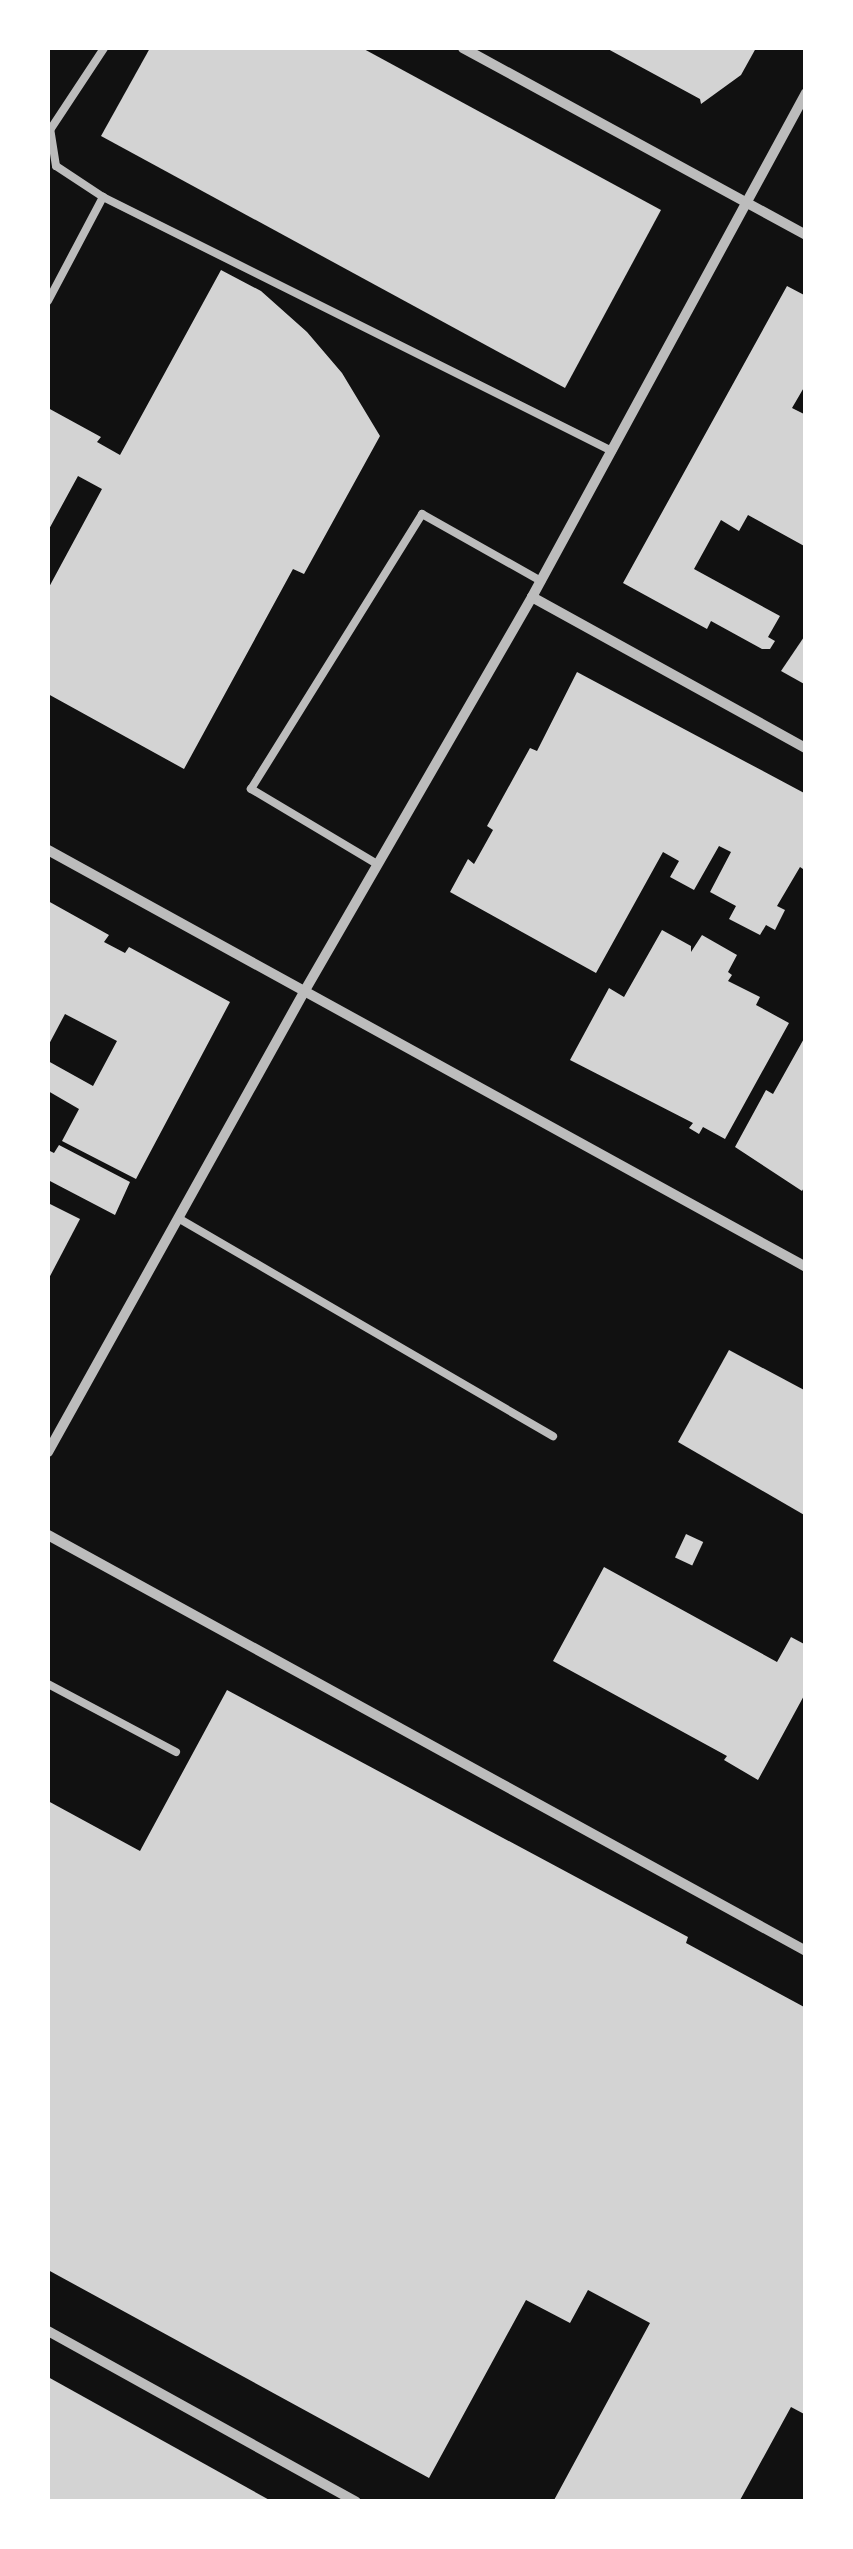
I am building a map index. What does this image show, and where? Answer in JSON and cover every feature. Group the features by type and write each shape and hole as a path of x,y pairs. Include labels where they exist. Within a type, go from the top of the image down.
{"street":[{"path":"462,48 806,236"},
{"path":"48,1452 304,992 541,581 806,94"},
{"path":"532,597 806,748"},
{"path":"48,850 806,1268"},
{"path":"48,1535 806,1952"},
{"path":"48,2331 356,2502"}],"lane":[{"path":"104,48 50,130 56,166 103,197 612,450"},
{"path":"48,301 103,197"},
{"path":"377,864 251,789 422,514 541,581"},
{"path":"178,1218 554,1436"},
{"path":"48,1684 176,1752"}],"building":[{"path":"150,48 362,48 661,210 565,388 101,136"},
{"path":"606,48 756,48 741,75 701,104 700,99"},
{"path":"221,270 261,291 307,332 342,373 380,436 304,574 293,569 184,769 48,694 48,589 102,489 78,476 48,531 48,408 101,437 97,442 120,455"},
{"path":"787,286 806,296 806,384 792,408 806,415 806,547 748,515 739,531 721,520 694,569 780,616 768,637 775,641 770,649 762,649 711,621 707,629 623,583"},
{"path":"806,634 806,685 781,671"},
{"path":"577,672 806,794 806,871 800,867 777,906 785,910 775,930 766,925 760,935 729,919 736,906 710,892 731,852 719,846 694,890 670,877 679,861 663,852 596,973 450,892 468,859 474,864 493,830 487,826 530,748 537,751"},
{"path":"48,901 109,935 104,942 125,953 129,947 230,1002 136,1179 62,1141 79,1109 48,1091 48,1061 93,1086 117,1041 65,1014 48,1046"},
{"path":"662,930 691,946 691,952 702,935 737,955 728,981 760,997 756,1005 789,1023 725,1139 703,1127 699,1134 689,1128 693,1123 570,1060 609,988 624,997"},
{"path":"806,1035 806,1184 802,1191 735,1147 766,1090 773,1094"},
{"path":"59,1145 130,1182 115,1215 48,1180 48,1150 54,1153"},
{"path":"48,1203 80,1219 48,1280"},
{"path":"729,1350 806,1391 806,1516 678,1442"},
{"path":"686,1534 703,1542 692,1566 675,1558"},
{"path":"604,1567 777,1662 791,1637 806,1645 806,1692 758,1780 724,1760 727,1756 553,1661"},
{"path":"227,1690 688,1937 686,1943 806,2008 806,2415 791,2407 739,2502 553,2502 650,2323 588,2290 570,2323 526,2300 429,2478 48,2270 48,1801 140,1851"},
{"path":"48,2377 273,2502 48,2502"}]}
